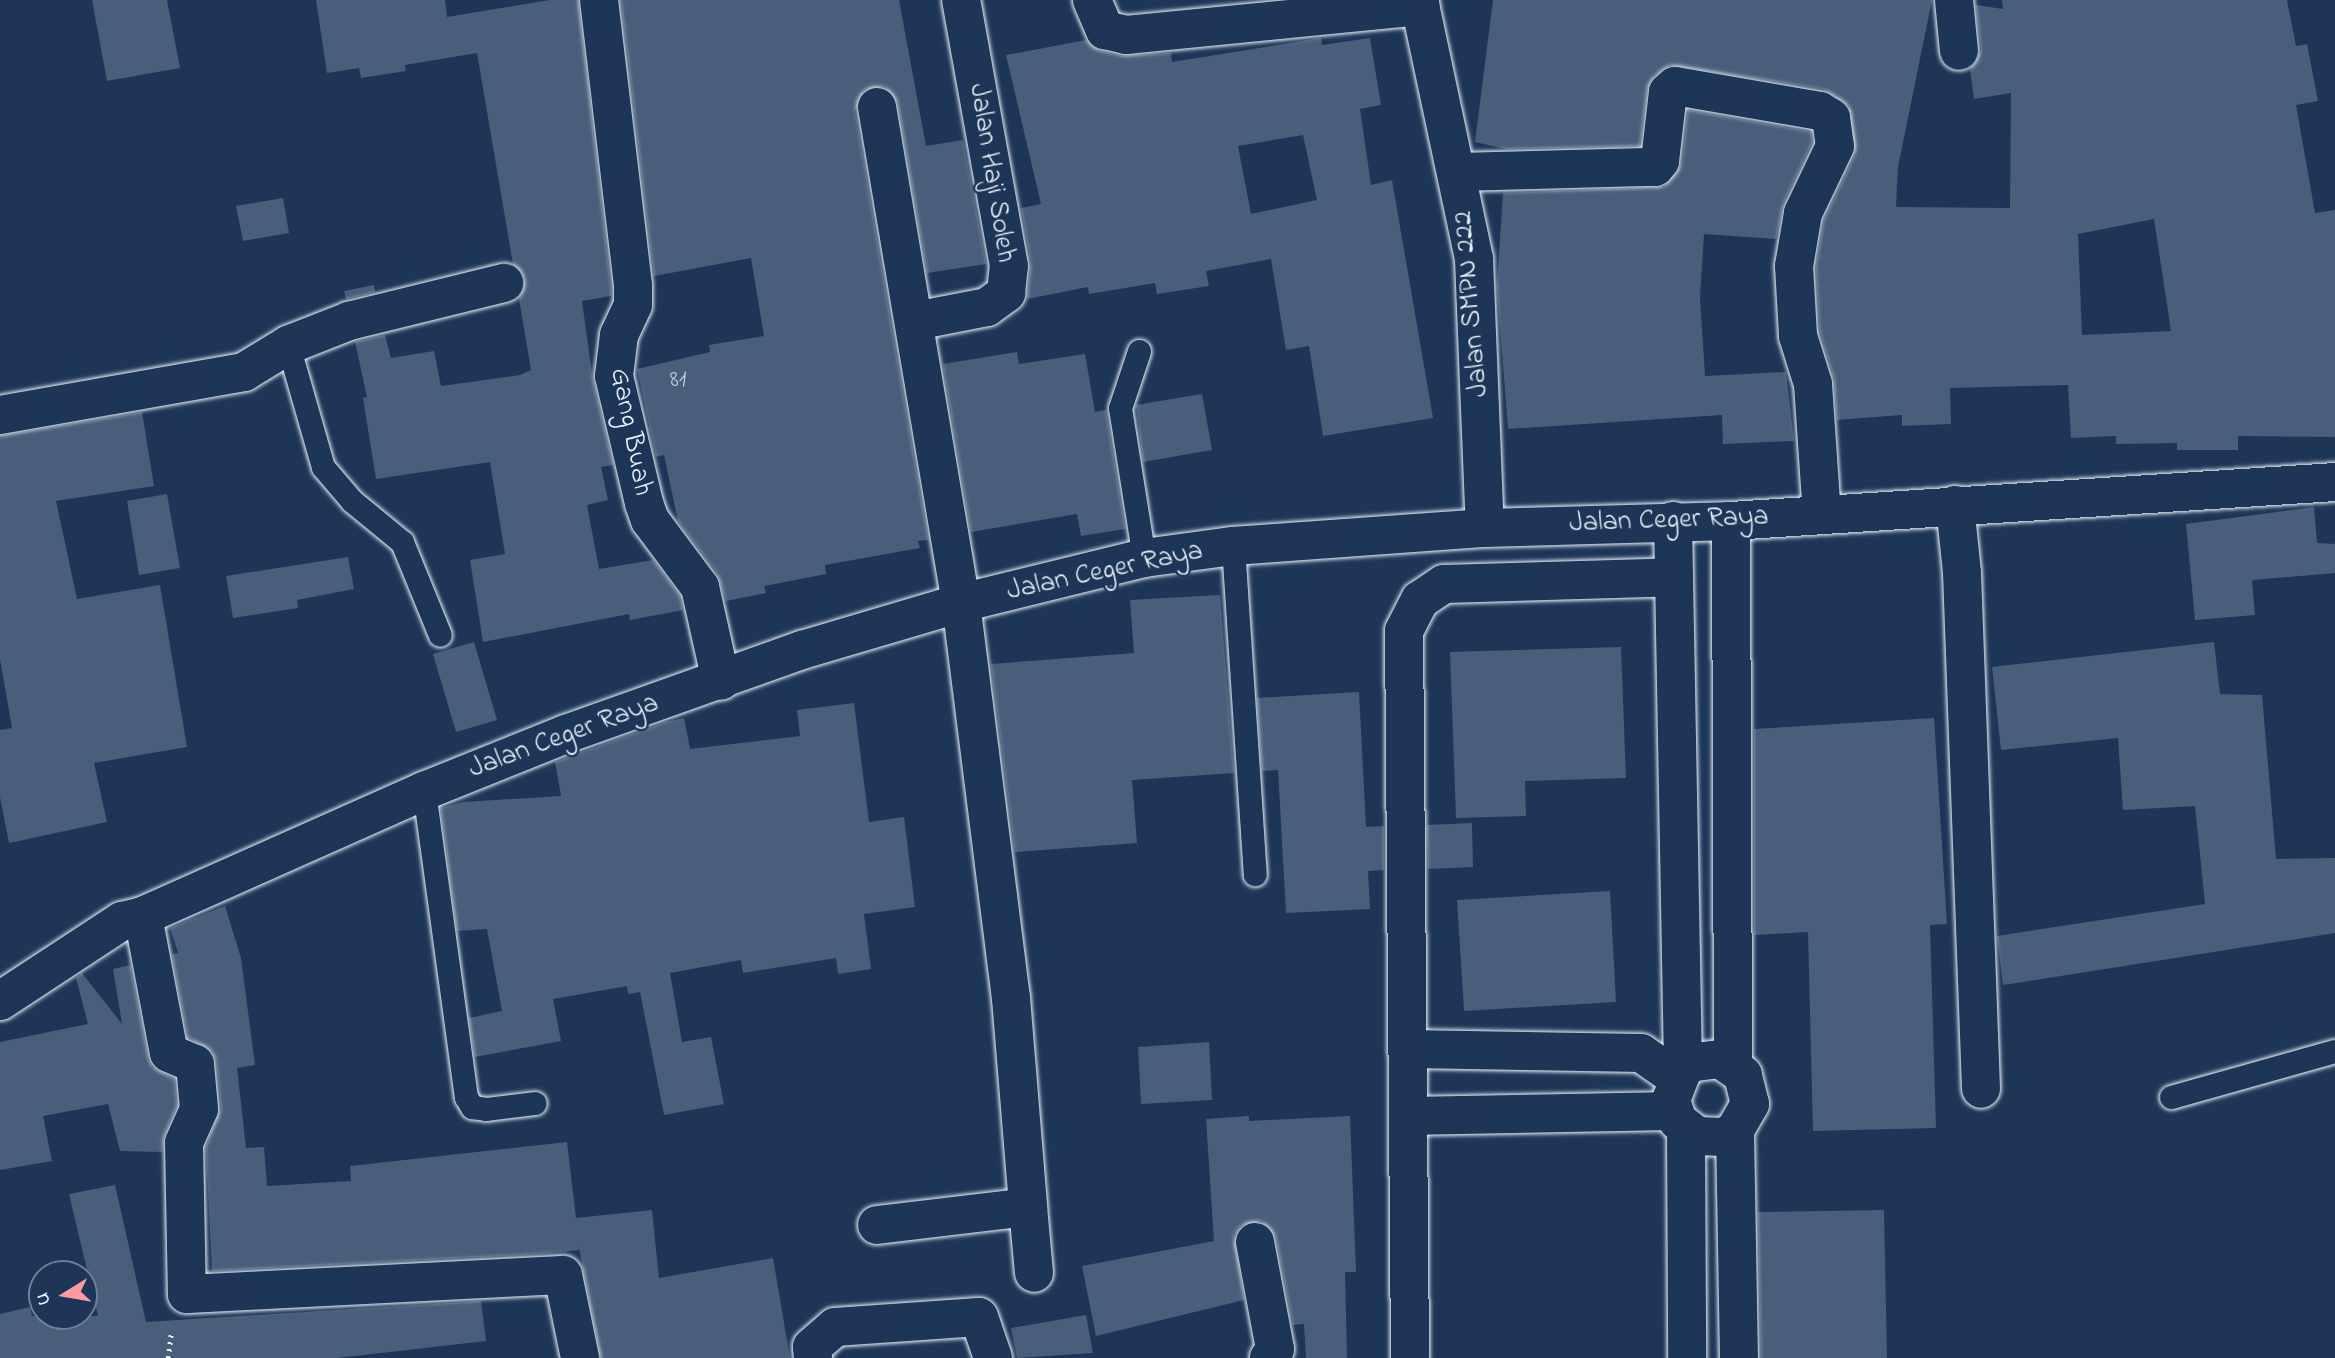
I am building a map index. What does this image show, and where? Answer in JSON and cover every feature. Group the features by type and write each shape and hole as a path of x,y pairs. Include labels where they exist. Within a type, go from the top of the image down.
{"street":[{"name":"Gang Buah","path":"599,0 633,296 614,359 614,376 644,503 650,520 699,587 721,681"},
{"name":"Jalan Haji Soleh","path":"915,321 987,307 1006,293 1009,266 961,0"},
{"path":"1092,0 1105,30 1126,35 1420,3"},
{"path":"1954,0 1959,51"},
{"name":"Jalan SMPN 222","path":"1420,3 1458,172 1474,259 1485,528"},
{"path":"1458,172 1654,167 1660,161 1668,92 1675,86 1820,111 1831,118 1835,146 1803,213 1794,266 1798,336 1813,384 1822,514"},
{"path":"877,107 961,603 1011,998 1034,1273"},
{"path":"0,415 244,372 288,345 349,321 504,283"},
{"name":"Jalan Ceger Raya","path":"2,994 122,921 143,916 424,791 566,734 802,650 961,603 1144,558 1233,546 1485,528 1673,521 1731,522 1955,505 2335,482"},
{"path":"1955,505 1962,573 1981,1088"},
{"path":"1673,521 1680,1097 1687,1358"},
{"path":"1731,522 1732,1064 1749,1089 1750,1104 1735,1130 1739,1358"},
{"path":"1410,1358 1410,1049 1404,631 1420,600 1444,584 1674,577"},
{"path":"143,916 169,1053 195,1064 198,1109 184,1143 187,1294 563,1275 568,1280 580,1358"},
{"path":"1410,1049 1622,1051 1657,1059 1680,1097 1711,1138 1735,1130"},
{"path":"1680,1097 1707,1058 1732,1064"},
{"path":"1408,1116 1680,1097"},
{"path":"877,1225 1028,1208"},
{"path":"1255,1242 1275,1349 1269,1358"},
{"path":"813,1358 812,1347 835,1327 979,1317 993,1358"}],"lane":[{"path":"288,345 323,467 352,501 402,542 440,635"},
{"path":"1139,352 1120,408 1144,558"},
{"path":"1233,546 1255,874"},
{"path":"424,791 466,1097 472,1107 486,1109 535,1103"},
{"path":"2171,1097 2335,1051"}],"building":[{"path":"92,0 167,0 180,68 107,81"},
{"path":"316,0 445,0 447,17 550,0 578,0 611,287 611,296 582,301 593,381 613,465 601,467 608,500 587,505 599,569 653,560 680,596 683,610 630,620 629,614 483,642 470,560 505,554 490,462 376,479 363,398 367,397 355,342 385,335 391,358 434,351 441,386 520,375 531,370 519,299 525,278 513,264 477,53 405,65 406,71 361,78 359,68 327,73"},
{"path":"621,0 899,0 926,146 963,140 986,264 927,273 898,103 884,86 864,90 855,111 928,540 918,541 920,548 825,565 826,574 764,586 766,593 726,601 718,574 678,521 664,455 656,457 637,369 710,352 709,345 764,336 751,258 654,276"},
{"path":"1493,0 1932,0 1898,167 1896,207 2010,208 2011,93 1974,99 1970,70 1981,50 1976,5 2003,9 2002,0 2287,0 2296,46 2307,44 2318,101 2296,105 2315,213 2335,210 2335,437 2238,436 2238,450 2177,450 2177,443 2116,444 2116,436 2071,438 2068,385 1950,388 1951,424 1902,426 1902,415 1837,420 1834,378 1820,332 1816,267 1824,220 1855,155 1849,106 1824,89 1670,65 1654,75 1647,89 1640,146 1506,149 1475,142","holes":["2154,219 2171,331 2082,335 2078,234"]},
{"path":"1321,38 1322,45 1370,38 1381,105 1360,109 1371,185 1392,180 1433,418 1323,436 1309,346 1286,350 1271,259 1206,271 1209,286 1157,294 1155,283 1089,294 1088,287 1027,299 1031,262 1021,208 1041,204 1006,55 1086,40 1099,51 1121,56 1171,53 1172,62","holes":["1303,135 1317,200 1251,214 1238,146"]},
{"path":"1688,110 1811,132 1812,143 1783,204 1776,239 1704,234 1700,297 1705,376 1786,372 1794,441 1723,444 1722,415 1508,429 1497,286 1503,193 1664,187 1682,164"},
{"path":"283,198 289,233 243,241 236,206"},
{"path":"374,285 375,292 346,299 344,291"},
{"path":"1017,352 1019,364 1085,354 1095,412 1106,410 1125,529 1081,536 1077,514 971,532 943,364"},
{"path":"1202,394 1212,450 1143,462 1136,405"},
{"path":"142,412 154,486 56,501 77,599 160,585 187,747 94,763 107,822 9,843 0,797 0,730 12,728 0,659 0,436"},
{"path":"167,494 180,568 139,575 127,501"},
{"path":"2314,507 2317,543 2335,544 2335,573 2252,580 2255,615 2195,620 2186,524"},
{"path":"348,557 354,589 297,600 298,608 233,618 226,576"},
{"path":"1220,595 1234,773 1132,780 1137,843 1015,852 991,664 1134,653 1130,600"},
{"path":"474,642 497,720 456,732 433,654"},
{"path":"2214,642 2220,694 2262,695 2276,859 2335,858 2335,933 2003,985 1997,936 2205,904 2195,806 2123,810 2118,738 2001,750 1992,667"},
{"path":"1621,647 1626,778 1525,781 1526,816 1456,818 1450,652"},
{"path":"1359,692 1366,827 1384,826 1384,870 1368,871 1370,909 1286,913 1278,770 1262,771 1257,698"},
{"path":"854,703 869,822 904,817 915,907 864,914 871,969 838,974 836,958 743,973 741,960 670,973 682,1042 711,1037 724,1104 664,1115 640,992 628,994 627,986 553,999 561,1041 475,1057 469,1018 502,1011 487,929 457,931 441,808 463,802 561,796 555,762 666,722 684,718 690,749 800,736 797,710"},
{"path":"1934,718 1947,924 1930,925 1936,1128 1813,1131 1808,932 1754,935 1754,729"},
{"path":"1472,823 1473,867 1428,869 1427,825"},
{"path":"1610,891 1616,1002 1464,1011 1457,900"},
{"path":"225,906 241,958 255,1065 237,1068 246,1148 264,1147 267,1186 351,1181 350,1166 567,1142 576,1218 652,1210 659,1278 773,1258 790,1358 601,1358 578,1243 579,1250 540,1254 212,1271 206,1147 221,1108 217,1062 212,1051 188,1037 172,954 178,953 170,928"},
{"path":"130,965 148,1058 152,1067 174,1079 177,1105 164,1135 162,1152 120,1151 108,1104 43,1116 52,1161 0,1170 0,1042 88,1024 76,978 82,973 122,1024 113,969"},
{"path":"1209,1042 1212,1100 1141,1104 1138,1047"},
{"path":"1249,1116 1249,1121 1350,1116 1356,1272 1345,1272 1347,1358 1306,1358 1304,1324 1293,1325 1276,1237 1262,1221 1241,1225 1234,1235 1244,1300 1096,1336 1082,1266 1214,1241 1206,1119"},
{"path":"115,1185 146,1322 481,1301 486,1341 337,1358 0,1358 0,1314 28,1307 28,1330 98,1330 98,1260 85,1260 69,1194"},
{"path":"1884,1210 1887,1358 1761,1358 1758,1212"},
{"path":"1086,1315 1093,1353 1017,1358 1011,1328"}]}
